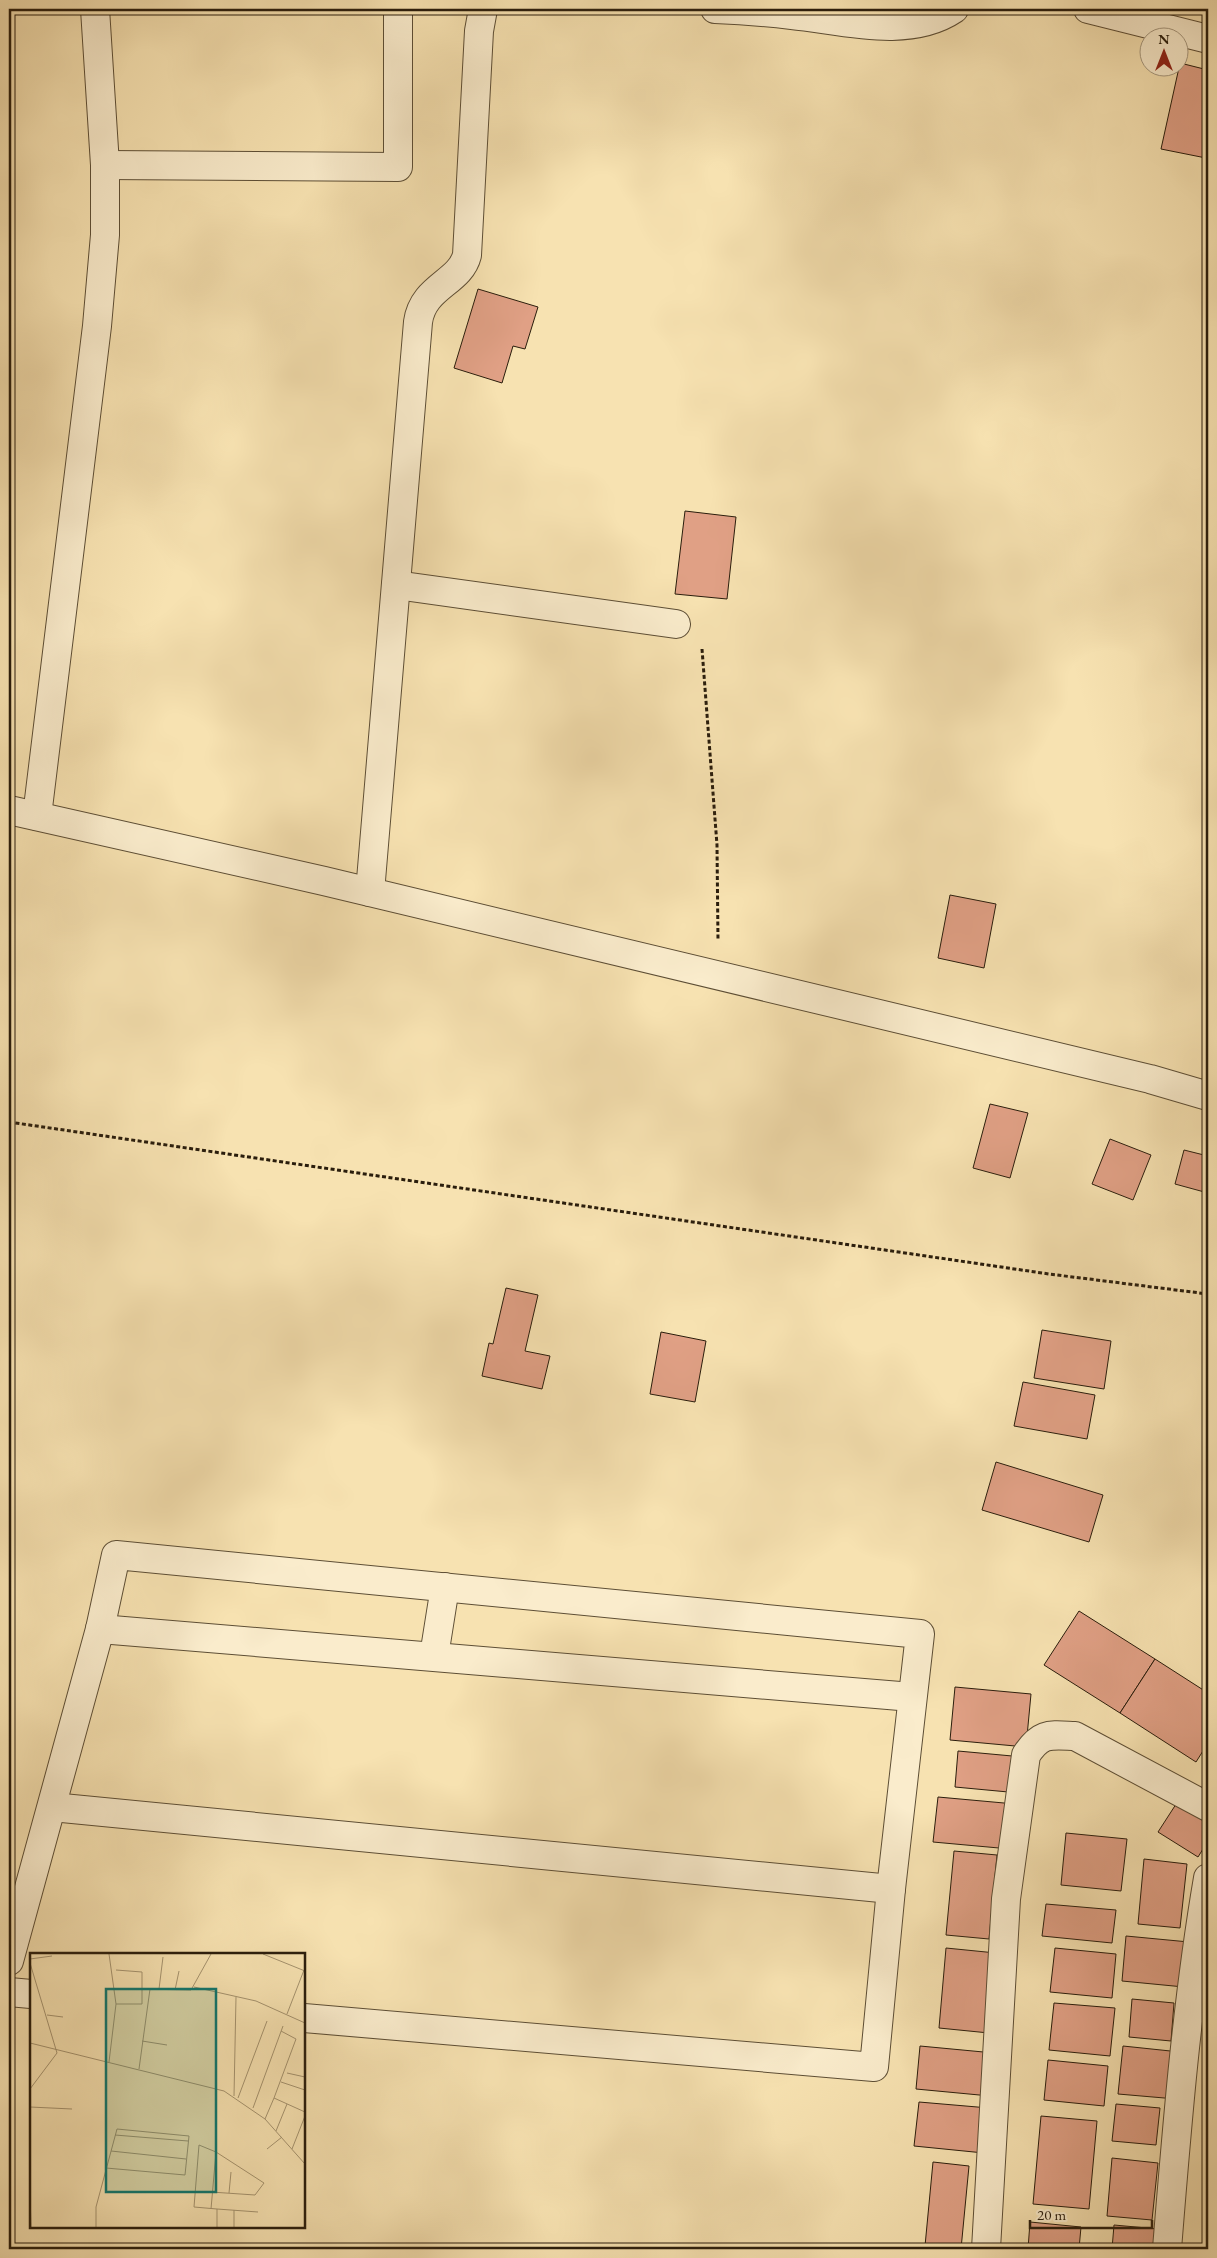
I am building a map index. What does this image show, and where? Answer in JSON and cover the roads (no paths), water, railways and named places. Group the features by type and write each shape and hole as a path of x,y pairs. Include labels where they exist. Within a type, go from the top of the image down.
{"street":[{"path":"37,816 97,326 105,235 105,165 95,9"},
{"path":"105,165 398,167 398,9"},
{"path":"370,892 419,313 427,299 465,264 467,255 479,31 483,9"},
{"path":"715,9 770,10 890,26 918,23 943,16 954,9"},
{"path":"1088,9 1208,40"},
{"path":"396,585 676,624"},
{"path":"9,810 370,892 718,975 1150,1079 1208,1096"},
{"path":"9,1961 100,1629 116,1555 920,1634 891,1889 874,2067 305,2018"},
{"path":"434,1656 445,1588"},
{"path":"100,1629 912,1697"},
{"path":"986,2249 1006,1899 1026,1755 1036,1740 1052,1735 1075,1736 1208,1807"},
{"path":"52,1807 891,1889"},
{"path":"1167,2249 1184,2045 1193,1970 1208,1878"},
{"path":"9,1992 30,1994"}]}
